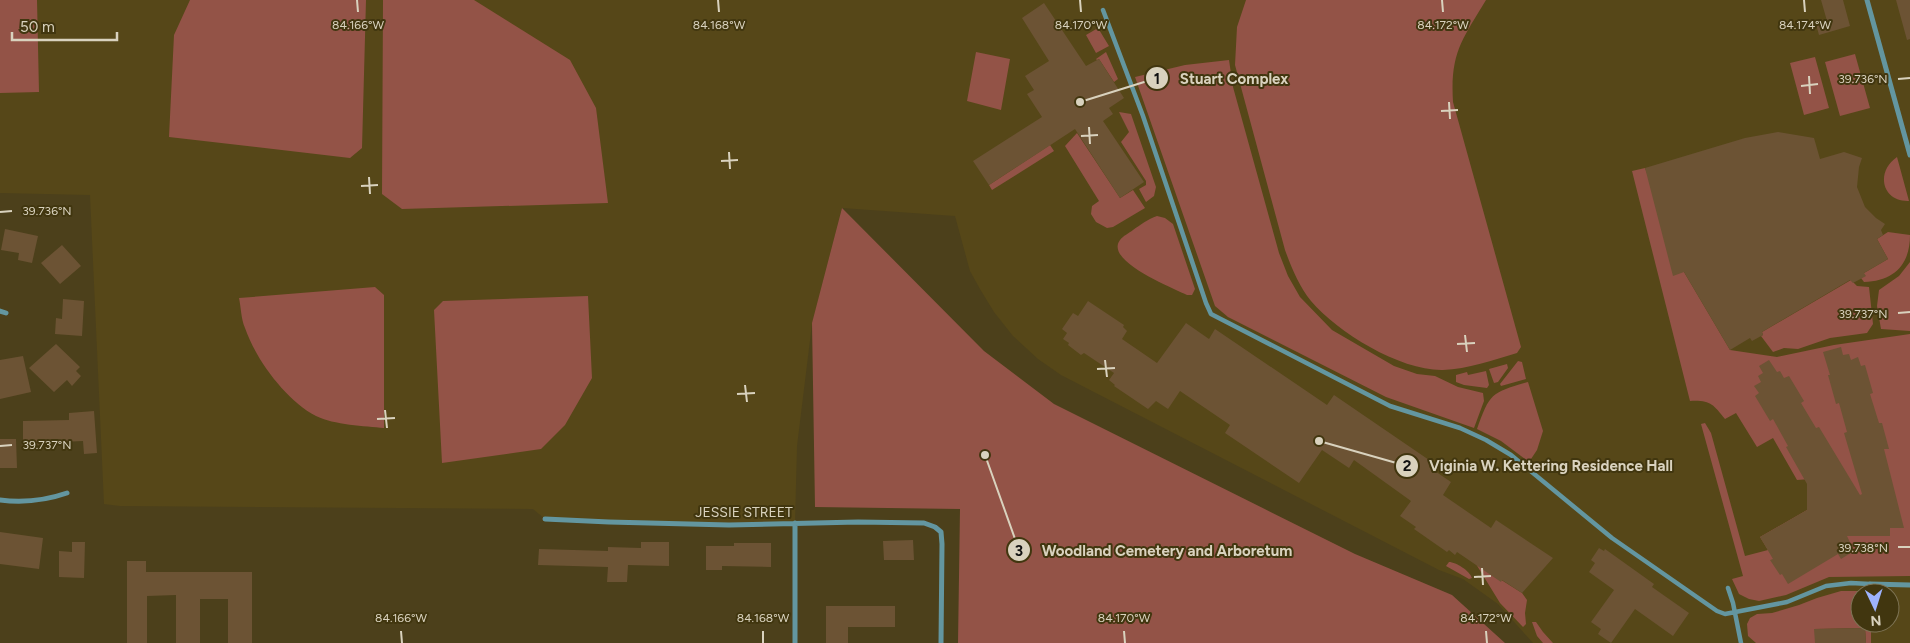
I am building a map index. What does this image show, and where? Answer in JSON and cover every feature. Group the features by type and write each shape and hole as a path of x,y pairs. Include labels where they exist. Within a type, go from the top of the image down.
{"street":[{"path":"1867,0 1910,155"},
{"path":"1103,10 1143,116 1211,314 1390,406 1460,428 1486,440 1511,455 1612,538 1717,611 1725,614 1787,602 1826,586 1850,583"},
{"path":"0,500 31,502 50,499 67,493"},
{"name":"JESSIE STREET","path":"545,519 729,525 924,523 935,527 940,532 942,544 941,643"},
{"path":"795,523 795,643"},
{"path":"1728,588 1741,643"}],"shaded area":[{"path":"0,0 1910,0 1910,643 1533,643 1498,604 1463,579 1439,570 1061,375 1038,359 1013,336 994,312 980,289 970,271 955,216 842,208 812,324 797,446 795,523 729,525 545,519 533,509 120,506 104,504 90,195 0,193"},
{"path":"0,0 37,0 39,92 0,93"},
{"path":"190,0 366,0 362,148 350,158 169,137 174,35"},
{"path":"383,0 474,0 570,60 596,108 608,203 402,209 382,194"},
{"path":"1246,0 1486,0 1459,48 1454,71 1453,102 1521,347 1517,353 1462,368 1426,369 1408,364 1371,348 1337,325 1311,301 1296,277 1285,250 1235,65 1237,27"},
{"path":"1098,28 1109,46 1096,53 1086,35"},
{"path":"976,52 1010,59 1001,110 967,101"},
{"path":"1106,52 1118,79 1114,82 1099,59 1096,59"},
{"path":"1855,54 1870,108 1840,116 1825,62"},
{"path":"1815,57 1829,108 1804,115 1790,63"},
{"path":"1229,60 1233,87 1279,253 1288,276 1300,297 1332,330 1394,366 1417,374 1435,376 1458,387 1483,393 1484,401 1474,428 1386,397 1228,317 1215,306 1135,77 1185,65"},
{"path":"1119,112 1131,114 1156,187 1154,196 1146,202 1139,189 1146,185 1146,181 1121,142 1129,132"},
{"path":"1077,133 1120,198 1133,190 1145,208 1113,227 1107,228 1096,222 1091,214 1092,206 1099,201 1065,146"},
{"path":"1050,145 1054,151 992,190 989,185"},
{"path":"1897,157 1909,201 1893,197 1885,185 1886,170"},
{"path":"1645,168 1684,272 1730,350 1777,357 1834,345 1910,334 1910,576 1829,577 1786,595 1759,601 1739,594 1732,579 1743,576 1701,424 1705,423 1711,433 1745,556 1768,550 1760,537 1807,510 1807,487 1810,479 1797,480 1773,438 1757,447 1736,413 1725,419 1707,402 1690,401 1632,171"},
{"path":"842,208 984,351 1054,404 1355,554 1452,595 1505,643 958,643 960,509 815,507 812,323"},
{"path":"1157,216 1165,218 1173,224 1195,289 1192,295 1187,295 1142,273 1130,265 1118,248 1123,237 1144,222"},
{"path":"1888,232 1910,235 1907,255 1903,263 1892,275 1875,281 1864,282 1861,278 1864,273 1888,259 1877,239"},
{"path":"1910,262 1910,331 1881,329 1877,306 1879,290 1899,276"},
{"path":"1851,280 1857,286 1869,287 1873,324 1867,333 1830,338 1798,349 1784,348 1773,352 1761,336 1763,335 1762,332"},
{"path":"375,287 384,295 384,428 359,426 323,419 294,400 283,390 264,366 244,324 239,298"},
{"path":"588,296 592,378 565,425 541,449 442,463 434,310 443,301"},
{"path":"1518,361 1522,362 1526,379 1501,386 1500,384"},
{"path":"1507,364 1508,368 1498,382 1494,383 1489,369"},
{"path":"1486,371 1489,385 1487,388 1456,382 1456,375 1467,372 1468,375"},
{"path":"1528,382 1543,431 1537,450 1529,462 1501,441 1477,429 1485,408 1494,396 1506,389"},
{"path":"1449,562 1462,567 1472,578 1469,579 1446,566"},
{"path":"1476,564 1522,593 1527,600 1526,624 1523,627 1500,603"},
{"path":"1841,591 1850,591 1850,628 1815,629 1815,643 1756,643 1748,636 1747,624 1750,618 1757,614 1772,613"},
{"path":"1532,622 1536,622 1553,643 1543,643 1537,636"},
{"path":"1865,633 1871,633 1871,643 1866,643"}],"building":[{"path":"1821,0 1843,0 1850,26 1819,35 1816,24 1827,21"},
{"path":"1896,0 1910,0 1910,39 1907,40"},
{"path":"1044,3 1086,66 1099,59 1124,98 1109,108 1113,114 1103,121 1144,182 1120,198 1075,129 989,185 973,161 1042,117 1027,94 1034,90 1025,76 1049,61 1022,18"},
{"path":"1778,132 1814,138 1820,159 1844,152 1862,158 1857,187 1865,207 1885,224 1881,230 1883,235 1877,239 1888,259 1864,273 1866,276 1853,283 1850,280 1762,332 1763,335 1752,341 1750,338 1730,350 1684,272 1673,276 1645,168 1745,138"},
{"path":"5,229 38,236 32,263 18,260 19,253 1,250"},
{"path":"62,245 81,266 60,284 41,263"},
{"path":"63,299 84,301 82,336 55,334 56,318 62,319"},
{"path":"1088,301 1124,325 1123,327 1127,331 1122,339 1157,363 1186,323 1209,339 1215,329 1327,405 1334,395 1432,462 1429,467 1451,482 1443,495 1491,528 1496,520 1553,558 1522,593 1502,580 1501,582 1457,552 1455,555 1449,550 1447,552 1414,529 1416,527 1400,516 1411,501 1354,460 1349,468 1322,450 1299,483 1225,433 1230,425 1180,391 1168,409 1156,401 1148,409 1114,386 1109,380 1114,373 1084,353 1081,355 1063,339 1067,333 1062,329 1073,313 1078,316"},
{"path":"56,344 80,367 76,371 81,376 72,386 67,380 54,392 29,368"},
{"path":"1841,347 1843,355 1849,354 1851,360 1858,357 1861,366 1865,365 1873,393 1870,394 1879,423 1882,423 1889,449 1884,449 1904,528 1890,528 1890,536 1847,536 1854,551 1841,559 1838,554 1788,584 1770,560 1773,559 1760,537 1807,510 1807,484 1773,419 1770,421 1755,396 1759,393 1754,386 1761,382 1758,376 1763,373 1759,366 1769,360 1777,372 1780,371 1784,378 1789,376 1804,401 1801,403 1816,428 1819,427 1860,495 1862,494 1844,433 1847,432 1839,403 1836,404 1823,352"},
{"path":"23,356 31,392 0,399 0,360"},
{"path":"94,411 97,453 84,454 83,441 23,445 23,421 69,420 69,413"},
{"path":"0,439 16,439 17,468 0,468"},
{"path":"0,532 43,538 39,569 0,564"},
{"path":"913,540 914,560 884,560 883,541"},
{"path":"72,542 85,542 84,578 59,577 59,551 72,552"},
{"path":"641,542 669,542 669,566 628,565 627,582 607,582 608,567 538,565 539,549 608,551 608,547 641,548"},
{"path":"734,543 771,543 771,567 722,566 722,570 706,570 706,546 734,546"},
{"path":"1599,548 1604,551 1605,549 1654,584 1652,587 1689,613 1673,636 1635,609 1611,643 1598,634 1601,629 1591,622 1614,590 1589,572 1595,563 1591,560"},
{"path":"127,561 146,561 146,572 252,572 252,643 228,643 228,599 200,599 200,643 176,643 176,595 147,596 147,643 127,643"},
{"path":"826,606 895,606 895,627 848,627 848,643 826,643"},
{"path":"1850,628 1850,633 1865,633 1866,643 1815,643 1814,629"}],"place":[{"name":"Stuart Complex","path":"1080,102"},
{"name":"Viginia W. Kettering Residence Hall","path":"1319,441"},
{"name":"Woodland Cemetery and Arboretum","path":"985,455"}]}
